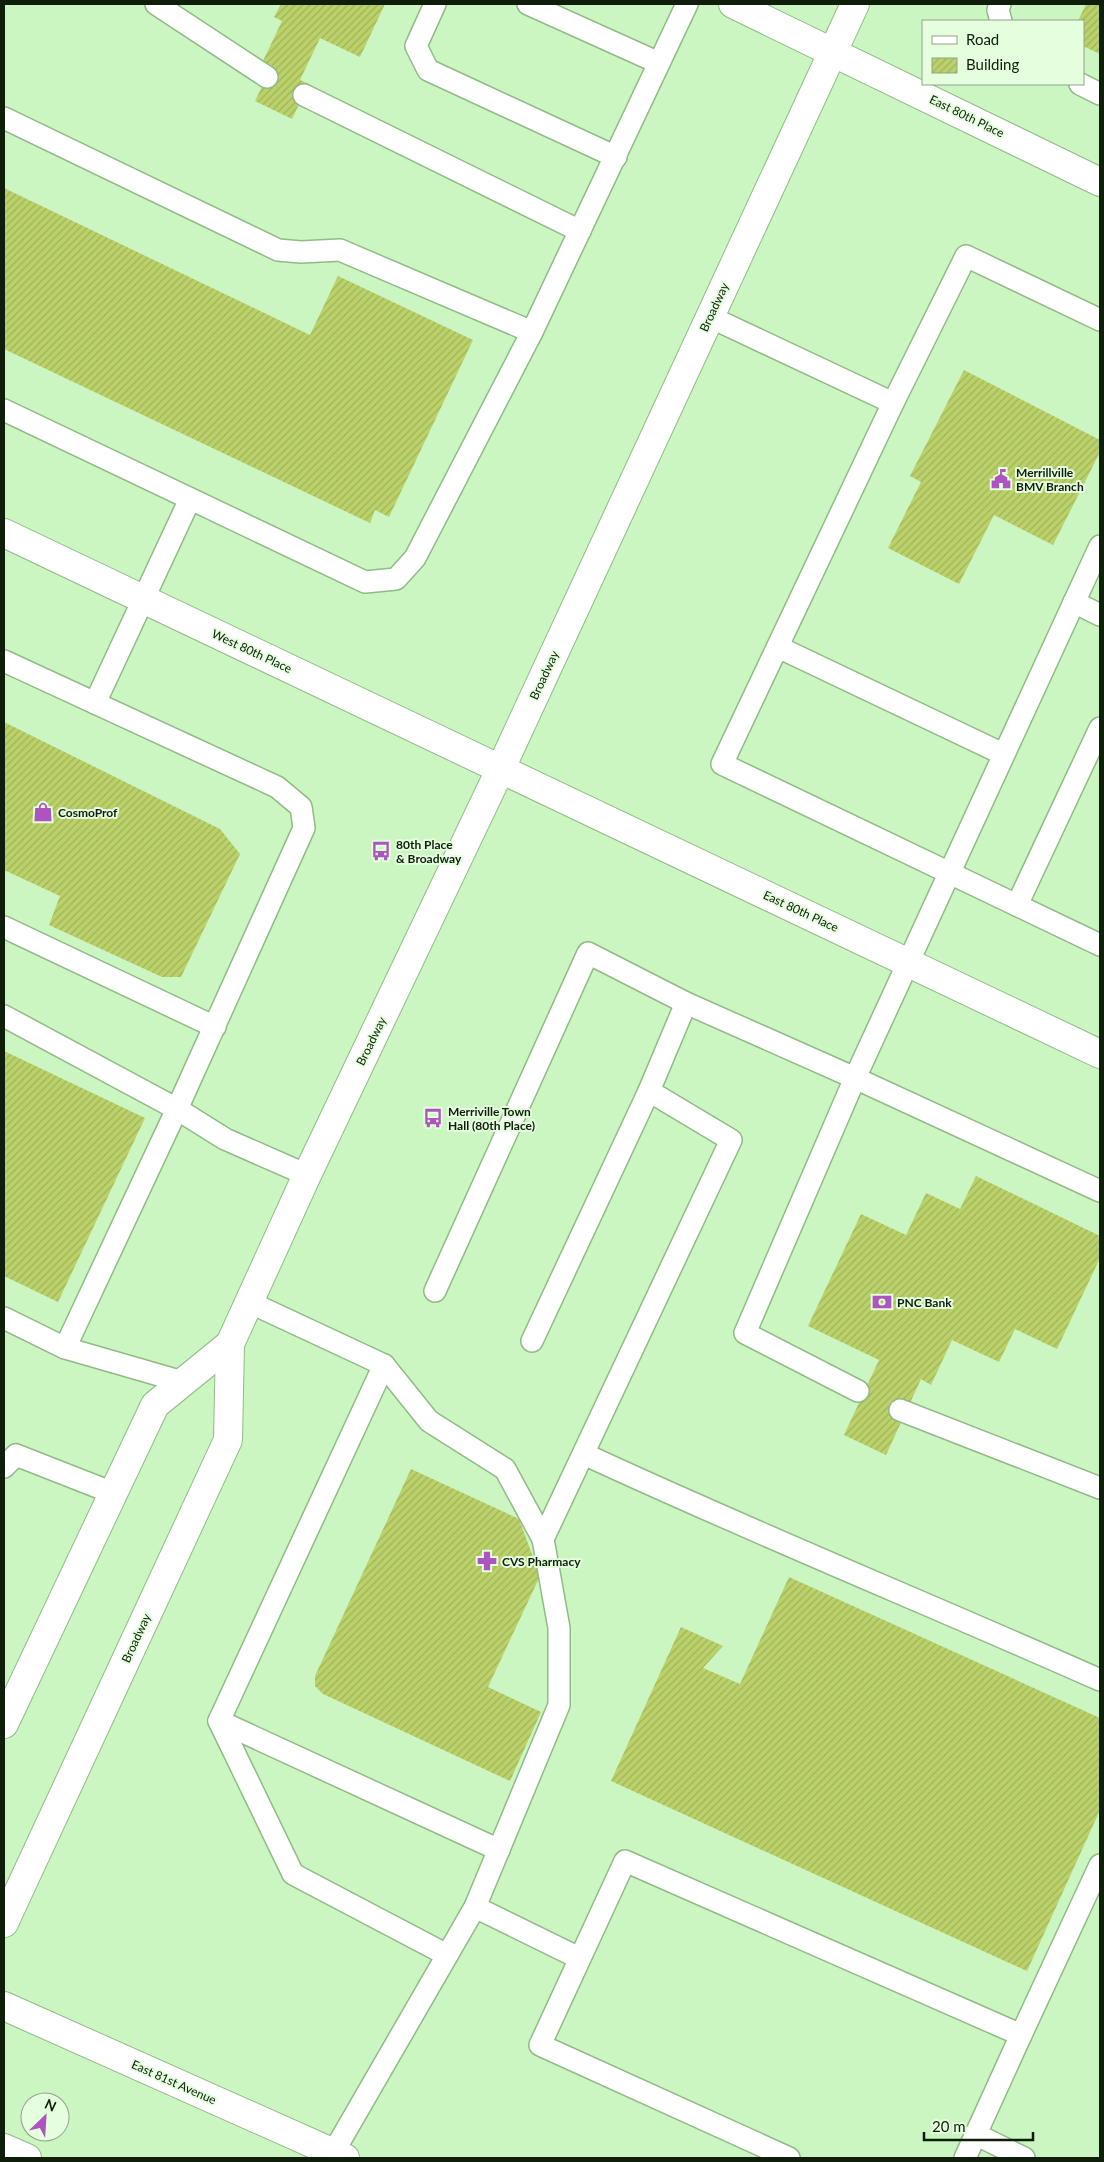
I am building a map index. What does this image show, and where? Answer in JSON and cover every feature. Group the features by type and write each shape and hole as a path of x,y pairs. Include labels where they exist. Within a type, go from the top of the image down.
{"main road":[{"name":"East 80th Place","path":"733,4 1100,182"},
{"name":"Broadway","path":"4,1923 228,1440 230,1344 307,1175 501,768 855,4"},
{"name":"West 80th Place","path":"4,533 501,768"},
{"name":"East 80th Place","path":"501,768 1100,1054"},
{"name":"Broadway","path":"4,1724 155,1405 230,1344"},
{"name":"East 81st Avenue","path":"4,2006 339,2156"},
{"path":"4,2148 27,2158"}],"lane":[{"path":"156,4 267,77"},
{"path":"435,4 416,46 428,70 616,157"},
{"path":"528,4 659,63"},
{"path":"4,410 365,582 396,579 414,558 532,332 687,4"},
{"path":"1000,4 998,10 1001,20"},
{"path":"1082,85 1100,94"},
{"path":"304,95 580,231"},
{"path":"4,118 278,250 301,252 340,250 532,332"},
{"path":"1100,320 966,256 893,403 722,764 1100,945"},
{"path":"710,317 893,403"},
{"path":"95,703 190,498"},
{"path":"858,1391 745,1333 854,1078 1100,546"},
{"path":"1074,602 1100,615"},
{"path":"778,647 1003,754"},
{"path":"4,661 276,787 301,807 304,828 177,1109 65,1348"},
{"path":"1017,905 1100,728"},
{"path":"4,927 214,1026"},
{"path":"434,1291 588,953 686,1003 1100,1191"},
{"path":"532,1341 648,1091 686,1003"},
{"path":"4,1016 177,1109 225,1139 307,1175"},
{"path":"543,1539 731,1140 648,1091"},
{"path":"249,1302 384,1365 429,1421 505,1469 543,1539 559,1628 559,1705 475,1907 447,1955 339,2156"},
{"path":"4,1318 65,1348 182,1382"},
{"path":"218,1721 384,1365"},
{"path":"900,1410 1100,1488"},
{"path":"584,1454 693,1504 970,1622 1100,1680"},
{"path":"4,1467 16,1455 113,1492"},
{"path":"218,1721 498,1850"},
{"path":"218,1721 293,1874 447,1955"},
{"path":"789,2158 540,2045 625,1861 1021,2035"},
{"path":"965,2158 1100,1865"},
{"path":"475,1907 579,1958"},
{"path":"975,2134 1024,2158"}],"building":[{"path":"281,4 385,4 360,57 320,38 300,80 309,84 292,119 255,101 272,66 263,61 282,21 274,17"},
{"path":"1086,4 1100,4 1100,54 1084,46 1084,20 1078,20"},
{"path":"4,188 310,335 338,276 473,340 389,517 375,510 370,523 4,349"},
{"name":"Merrillville BMV Branch","path":"964,370 1100,440 1100,452 1053,545 994,515 959,584 888,548 921,482 910,476"},
{"path":"4,722 220,829 240,854 181,977 162,977 49,925 60,896 4,870"},
{"path":"4,1051 145,1118 58,1302 4,1276"},
{"path":"976,1176 1100,1236 1100,1258 1057,1349 1015,1329 999,1362 952,1340 931,1385 921,1379 886,1455 844,1435 879,1360 808,1326 861,1214 906,1235 926,1193 960,1209"},
{"name":"CVS Pharmacy","path":"411,1469 519,1519 540,1576 488,1687 541,1712 510,1781 323,1694 315,1686 315,1676"},
{"path":"789,1577 1100,1718 1100,1810 1027,1971 611,1781 681,1627 723,1646 703,1668 740,1684"}],"place":[{"name":"Merrillville BMV Branch","path":"1001,479"},
{"name":"CosmoProf","path":"43,812"},
{"name":"80th Place & Broadway","path":"381,851"},
{"name":"Merriville Town Hall (80th Place)","path":"433,1118"},
{"name":"PNC Bank","path":"882,1302"},
{"name":"CVS Pharmacy","path":"487,1561"}]}
